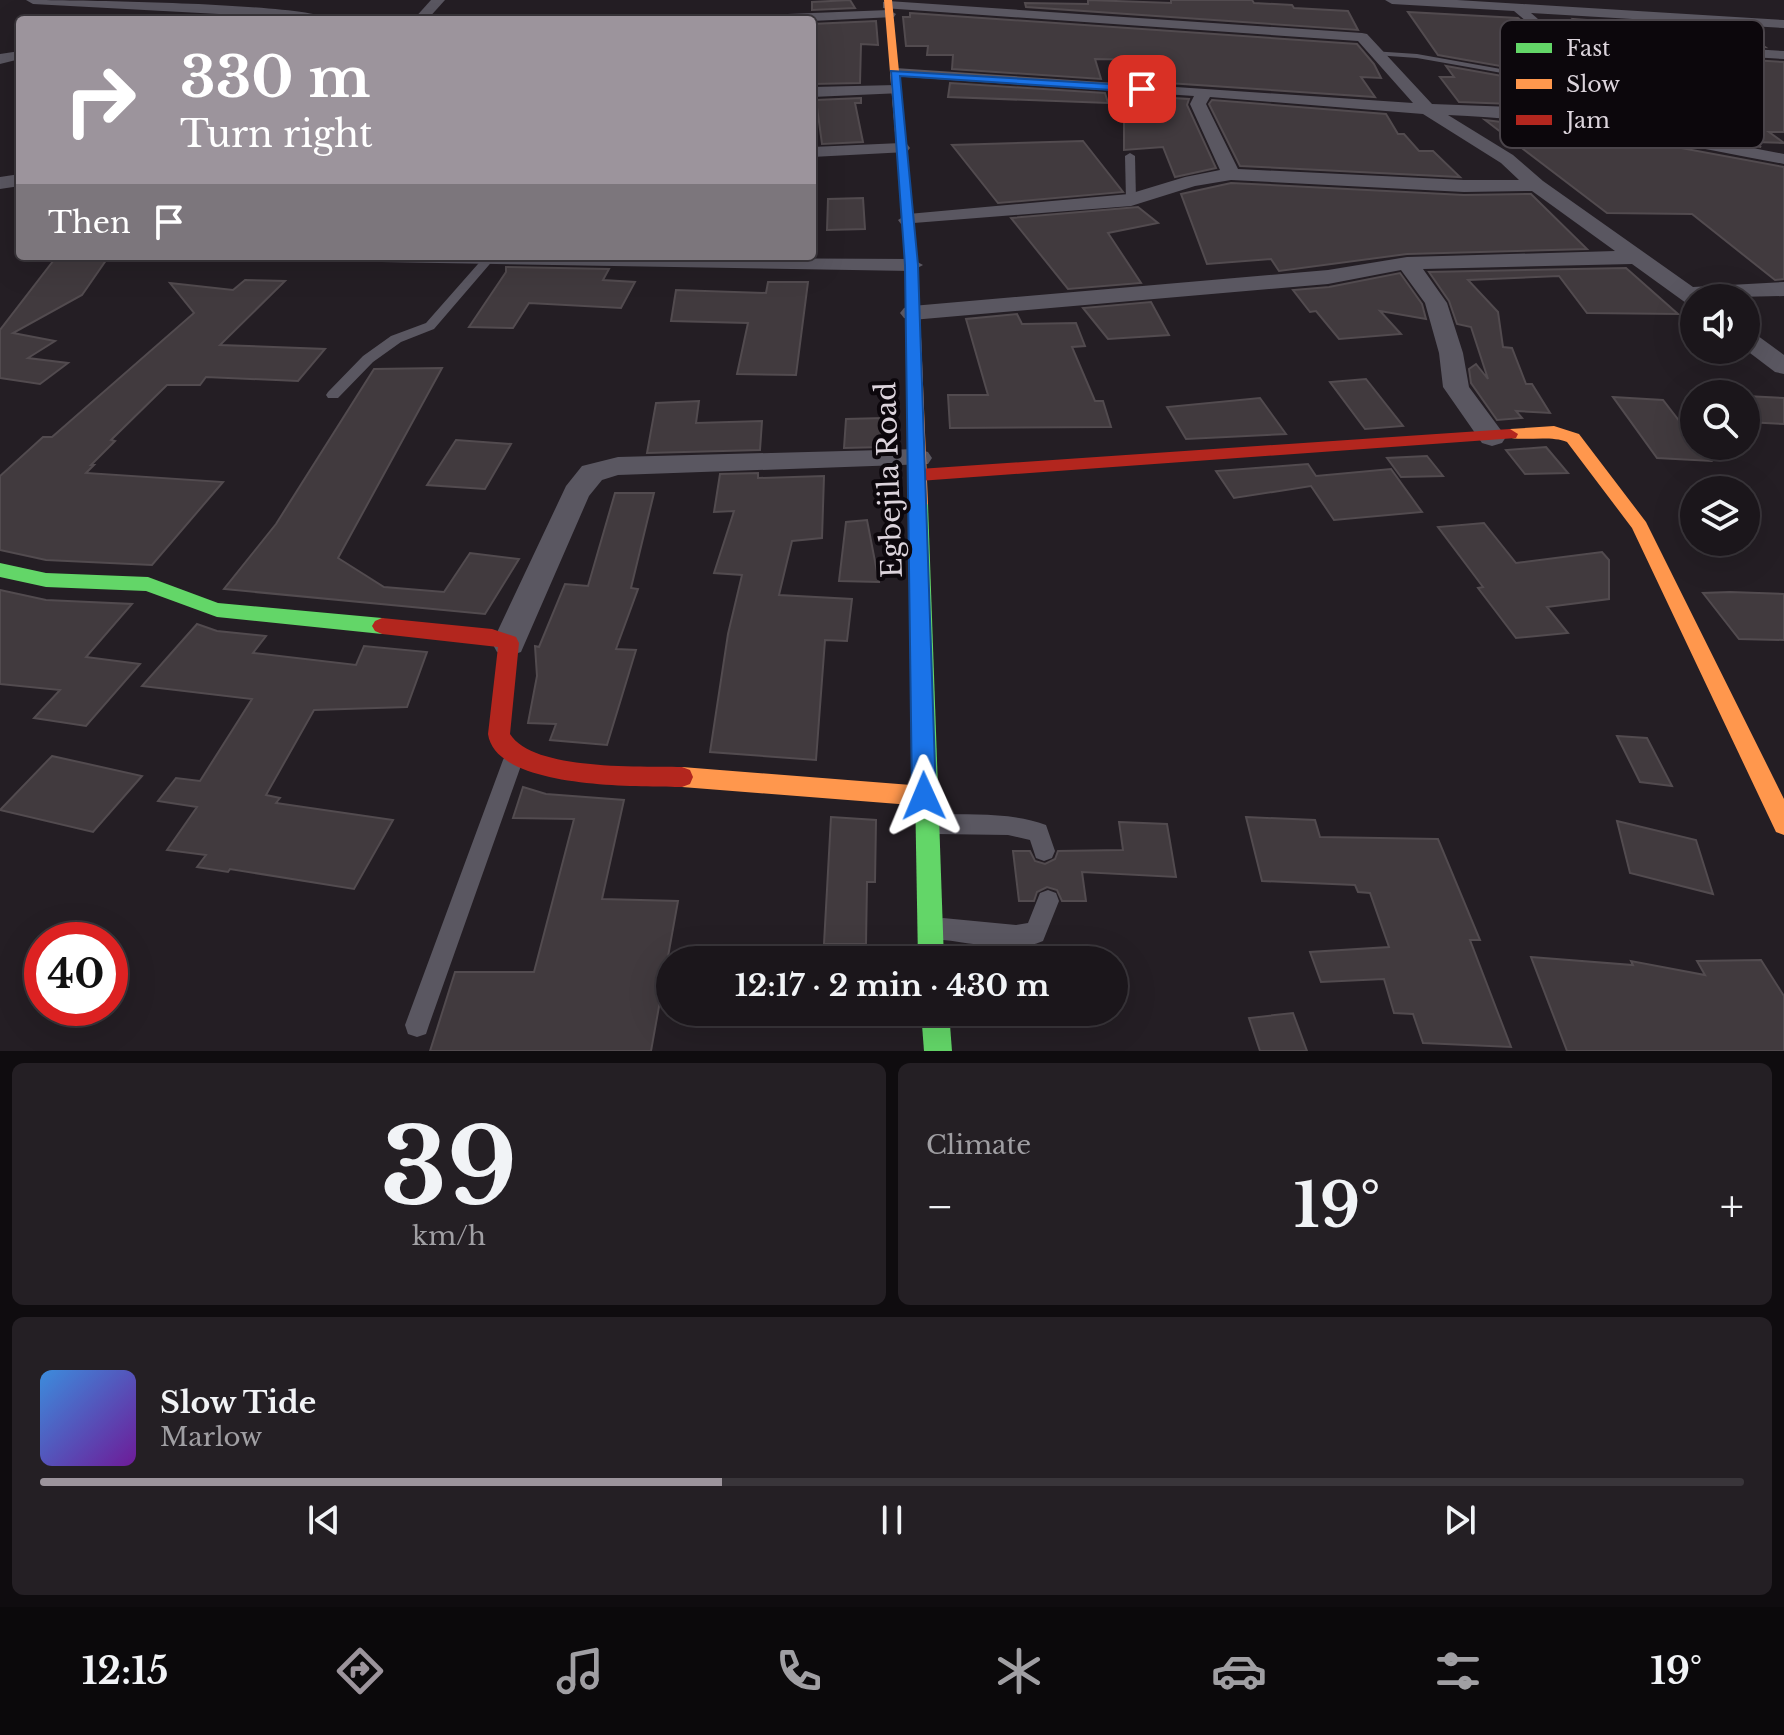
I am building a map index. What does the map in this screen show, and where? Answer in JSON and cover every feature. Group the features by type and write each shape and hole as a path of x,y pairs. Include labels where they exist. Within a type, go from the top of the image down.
{"street":[{"path":"33,0 245,16"},
{"path":"424,16 438,0"},
{"path":"1392,0 1719,20"},
{"path":"782,16 888,6 1362,37 1427,109 1507,159 1536,185 1680,288"},
{"name":"Egbejila Road","path":"888,6 912,265 930,946"},
{"path":"1736,7 1752,20"},
{"path":"1519,9 1531,20"},
{"path":"1764,23 1784,24"},
{"path":"1764,54 1784,55"},
{"path":"816,92 895,82 1204,94 1500,112"},
{"path":"1204,94 1198,104 1231,174"},
{"path":"816,152 901,148"},
{"path":"1727,148 1784,159"},
{"path":"908,220 1131,200 1192,181 1231,174 1464,186 1536,185"},
{"path":"912,313 1328,277 1407,263 1636,257"},
{"path":"692,260 912,265"},
{"path":"1407,263 1436,303 1451,353 1456,387 1492,437"},
{"path":"1760,291 1784,289"},
{"path":"1760,349 1784,367"},
{"path":"924,796 601,773 546,767 515,756 500,740 498,719 504,702 509,643 576,493 592,473 618,466 918,467 1492,437 1554,431 1573,438 1640,526 1784,824"},
{"path":"0,570 46,580 148,584 217,610 492,637 509,643"},
{"path":"936,1026 938,1051"}],"lane":[{"path":"1375,53 1417,56 1500,70"},
{"path":"1130,156 1131,200"},
{"path":"333,395 368,359 396,339 430,326 487,260"},
{"path":"417,1025 515,756"},
{"path":"925,824 1008,825 1038,832 1044,851"},
{"path":"929,928 1016,936 1035,933 1048,901"}],"building":[{"path":"850,0 855,8 812,10 812,2"},
{"path":"1088,0 1171,3 1171,0 1252,0 1254,3 1292,5 1294,8 1348,11 1358,30 1026,7 1025,3 1088,4"},
{"path":"1408,12 1520,20 1500,20 1500,66 1438,55"},
{"path":"910,13 1357,44 1381,78 1361,77 1375,97 1153,82 1149,60 1095,59 1101,79 952,69 953,55 927,55 928,46 906,46 903,17 910,17"},
{"path":"876,21 878,45 861,44 860,83 816,84 816,24"},
{"path":"1764,61 1784,62 1784,132 1769,132 1784,143 1764,142"},
{"path":"1446,66 1500,76 1500,104 1459,102 1440,77 1454,77"},
{"path":"950,83 1105,93 1108,103 948,97"},
{"path":"1156,97 1189,99 1187,105 1216,168 1175,177 1163,147 1124,150 1124,110 1160,112"},
{"path":"861,98 861,103 855,103 863,142 822,144 816,100"},
{"path":"1212,100 1386,114 1398,134 1404,134 1419,151 1433,151 1460,177 1240,166 1209,104"},
{"path":"1485,120 1500,122 1500,131"},
{"path":"1083,141 1123,192 998,203 952,145"},
{"path":"1522,148 1681,148 1784,167 1784,279 1775,280 1692,214 1607,213"},
{"path":"1231,183 1464,195 1531,194 1587,249 1407,254 1279,271 1271,259 1207,264 1181,194"},
{"path":"863,198 865,229 827,230 828,199"},
{"path":"1138,207 1158,223 1108,233 1141,283 1068,289 1011,218"},
{"path":"54,260 106,260 82,295 13,333 55,341 28,358 68,363 40,384 0,378 0,330"},
{"path":"506,267 609,269 603,280 635,282 621,308 529,303 513,328 469,327 506,272"},
{"path":"1626,268 1678,314 1587,313 1559,276 1468,280 1498,312 1503,347 1512,348 1526,384 1532,384 1550,413 1516,411 1522,418 1497,420 1471,383 1469,369 1476,364 1488,379 1471,327 1457,324 1449,301 1429,272"},
{"path":"1400,273 1422,304 1426,319 1380,311 1401,334 1339,339 1316,311 1310,312 1293,290 1329,287"},
{"path":"245,280 285,281 220,345 325,349 298,381 206,377 200,385 167,385 111,440 115,441 86,473 223,482 152,565 46,560 0,550 0,476 43,437 52,437 194,313 170,283 233,290"},
{"path":"768,282 808,282 796,375 737,374 748,323 671,321 676,290 766,293"},
{"path":"1151,302 1169,335 1108,339 1083,308"},
{"path":"1017,314 1022,324 1076,323 1085,346 1072,347 1095,401 1103,401 1111,427 950,428 948,395 988,395 966,319"},
{"path":"442,368 338,558 384,587 444,592 470,553 519,559 485,614 224,589 276,524 374,369"},
{"path":"1366,379 1403,426 1365,429 1330,382"},
{"path":"1613,397 1663,400 1680,422 1680,459 1657,458"},
{"path":"1760,397 1784,398 1784,424 1760,423"},
{"path":"1260,398 1286,434 1186,439 1167,407"},
{"path":"699,401 696,423 762,421 760,450 647,453 656,403"},
{"path":"884,418 884,447 844,448 846,419"},
{"path":"456,440 511,444 485,489 427,485"},
{"path":"1546,447 1568,473 1525,474 1506,450"},
{"path":"1427,456 1443,476 1401,477 1387,458"},
{"path":"1308,464 1316,476 1391,469 1422,512 1334,520 1311,486 1234,498 1216,471"},
{"path":"758,473 758,478 824,476 822,538 792,541 779,595 852,599 847,641 825,640 816,760 710,752 728,634 742,575 714,573 734,511 714,512 720,474"},
{"path":"615,493 654,493 631,588 638,589 616,649 636,650 607,745 550,740 556,724 528,723 537,676 535,646 539,647 565,584 588,586"},
{"path":"867,520 879,582 839,581 846,522"},
{"path":"1484,523 1516,563 1602,552 1609,560 1609,599 1547,607 1568,633 1516,638 1438,527"},
{"path":"0,590 46,600 132,604 86,657 140,664 86,726 34,718 60,690 0,684"},
{"path":"1703,593 1784,594 1784,640 1739,639"},
{"path":"197,624 217,631 266,636 253,653 356,665 364,646 427,652 407,707 314,710 266,795 280,798 276,803 393,820 354,889 230,869 228,872 197,867 206,855 167,850 197,807 158,801 176,778 200,781 252,699 142,686"},
{"path":"1617,736 1647,738 1672,786 1640,782"},
{"path":"52,756 142,776 93,832 0,810"},
{"path":"523,787 546,794 624,800 602,899 678,901 670,946 656,946 656,1023 651,1051 430,1051 455,972 534,972 574,819 513,818"},
{"path":"831,817 876,820 875,882 867,882 866,944 824,944"},
{"path":"1246,817 1315,820 1320,837 1438,839 1480,940 1470,940 1511,1047 1423,1043 1413,1014 1394,1013 1384,979 1321,982 1310,952 1389,947 1370,893 1358,892 1355,885 1262,881"},
{"path":"1617,821 1696,840 1713,894 1630,873"},
{"path":"1119,822 1167,824 1176,877 1082,872 1086,901 1062,901 1057,890 1047,887 1037,892 1034,901 1019,901 1013,851 1030,851 1035,861 1045,864 1055,859 1058,851 1123,850"},
{"path":"1531,957 1633,965 1631,961 1705,975 1697,961 1761,960 1784,996 1784,1051 1567,1051"},
{"path":"1293,1013 1307,1051 1260,1051 1249,1018"}],"traffic: fast":[{"path":"919,504 931,946"},
{"path":"0,570 46,580 148,584 217,610 382,626"},
{"path":"936,1026 938,1051"}],"traffic: slow":[{"path":"888,0 912,265 919,504"},
{"path":"1510,434 1554,431 1573,438 1640,526 1784,824"},
{"path":"682,777 924,796"}],"traffic: jam":[{"path":"919,475 1510,434"},
{"path":"382,626 492,637 509,643 499,734 500,740 511,752 531,762 555,768 682,777"}],"route":[{"path":"924,796 912,265 895,73 1142,89"}]}
